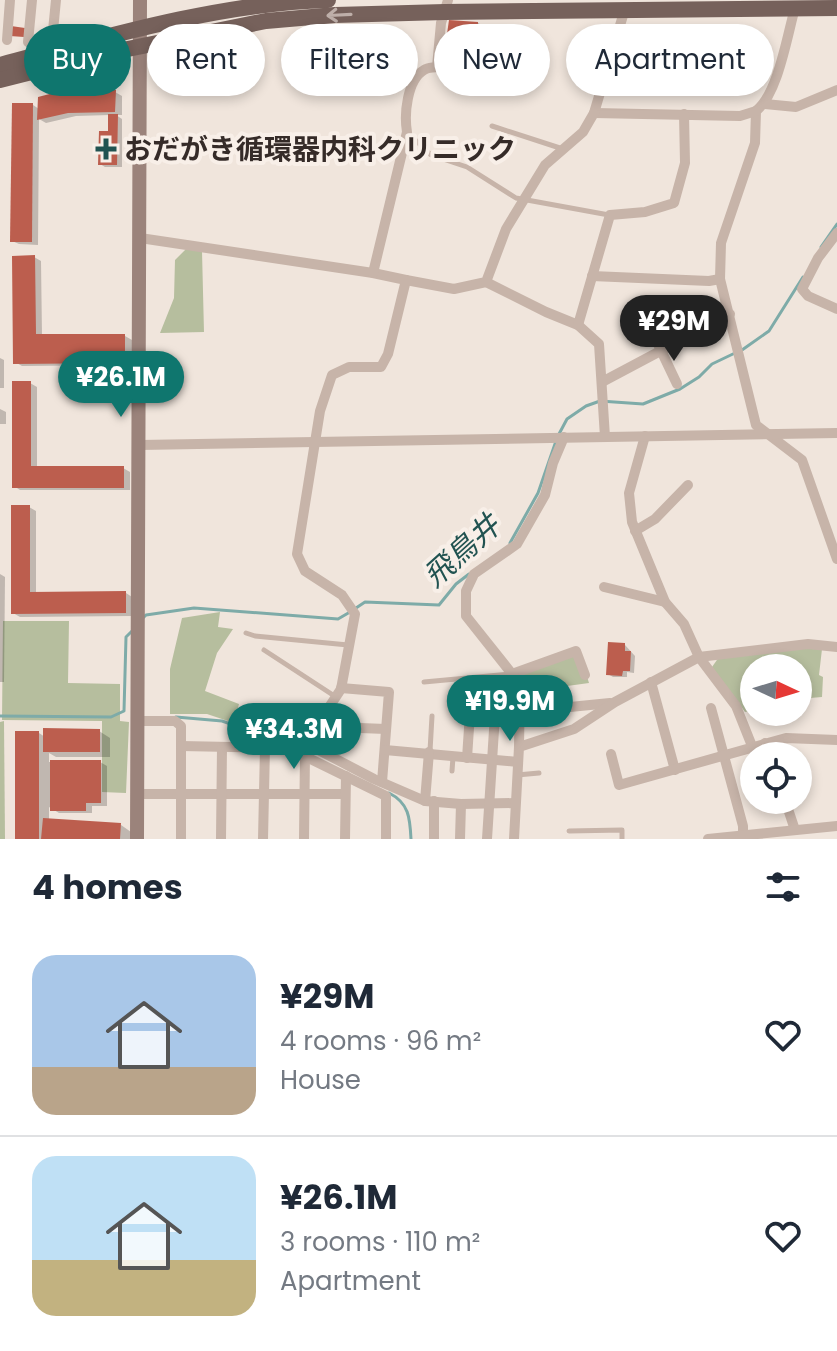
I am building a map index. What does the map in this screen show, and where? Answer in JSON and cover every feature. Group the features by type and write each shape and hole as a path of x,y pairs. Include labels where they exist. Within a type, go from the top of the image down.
{"main road":[{"path":"131,31 189,17 328,0"},
{"path":"0,80 103,54 266,21 335,15 446,6 624,12 837,8"},
{"path":"0,65 24,58"}],"street":[{"path":"10,0 3,39 29,42 32,0"},
{"path":"54,24 56,0"},
{"path":"133,0 140,0 137,839"},
{"path":"373,273 407,132 405,122 412,85 424,70 437,67 446,6"},
{"path":"795,8 760,108 755,143 721,243 720,279 756,425 802,460 837,559"},
{"path":"486,282 506,229 545,165 583,132 594,113 624,12"},
{"path":"594,113 740,116 760,108 796,107 837,90"},
{"path":"578,325 610,215 645,212 674,203 685,163 684,114"},
{"path":"837,233 818,258 802,289 808,296 837,309"},
{"path":"140,238 373,273 454,289 486,282 578,325 599,344 605,437"},
{"path":"592,276 720,279"},
{"path":"304,839 305,757 339,692 355,614 342,595 305,571 297,554 320,411 332,375 349,367 381,367 388,354 406,280"},
{"path":"602,382 730,314"},
{"path":"647,321 677,384"},
{"path":"140,445 837,433"},
{"path":"645,436 629,493 635,531 665,602 684,624 699,657 736,706 750,742"},
{"path":"514,839 520,684 466,616 466,591 474,574 517,544 545,495 564,437"},
{"path":"635,531 655,519 688,485"},
{"path":"604,587 665,602"},
{"path":"519,747 574,729 615,702 699,657 808,644 837,647"},
{"path":"512,674 576,651 585,675"},
{"path":"651,682 675,770"},
{"path":"339,692 389,692 382,782"},
{"path":"467,758 468,698 496,699 487,839"},
{"path":"520,712 615,702"},
{"path":"711,708 743,826 739,837"},
{"path":"137,721 175,721 181,726 181,839"},
{"path":"360,728 386,729"},
{"path":"769,742 786,738 837,740"},
{"path":"309,745 382,782 429,801 515,803"},
{"path":"181,746 288,748 386,796 386,839"},
{"path":"221,839 222,747"},
{"path":"263,839 265,747"},
{"path":"385,750 518,762"},
{"path":"611,754 619,785 740,750"},
{"path":"429,752 429,801 434,839"},
{"path":"345,839 346,776"},
{"path":"138,794 345,794"},
{"path":"460,839 461,804"},
{"path":"790,814 795,830"},
{"path":"708,839 776,836 795,830 837,826"}],"lane":[{"path":"492,126 565,149"},
{"path":"407,132 431,155 467,167 516,198 610,215"},
{"path":"246,633 349,645"},
{"path":"264,650 339,692"},
{"path":"424,682 512,674"},
{"path":"429,752 432,716"},
{"path":"452,771 453,757"},
{"path":"517,775 539,773"},
{"path":"569,831 622,830 622,839"}],"green space":[{"path":"186,249 202,251 204,332 160,333 174,298 175,260"},
{"path":"220,612 218,627 233,629 217,653 205,691 239,704 234,723 207,714 170,714 170,669 182,618"},
{"path":"3,621 69,621 68,683 120,684 120,721 129,722 126,793 102,792 102,721 2,720"},
{"path":"822,649 819,675 823,677 822,697 812,698 812,654 748,654"},
{"path":"580,654 589,683 538,690 523,683 520,675"},
{"path":"740,655 740,705 712,667 719,657"},
{"path":"4,721 5,839 0,839 0,722"}],"building":[{"path":"449,20 478,22 478,24 448,24"},
{"path":"11,26 24,28 24,37 10,36"},
{"path":"116,96 115,112 68,113 37,120 38,97"},
{"path":"12,103 33,103 32,242 10,242"},
{"path":"108,114 118,114 117,165 98,165 99,131 108,131"},
{"path":"35,255 36,334 125,334 125,363 13,364 12,256"},
{"path":"12,381 31,381 31,466 124,466 124,488 12,488"},
{"path":"11,505 30,505 30,592 126,591 126,613 11,614"},
{"path":"608,642 625,643 625,651 631,651 630,671 623,671 622,676 606,675"},
{"path":"43,728 100,729 100,752 43,752"},
{"path":"15,731 39,731 39,839 15,839"},
{"path":"50,760 101,760 101,803 86,803 86,811 50,811"},
{"path":"43,818 121,823 120,839 41,839"}],"waterway":[{"name":"飛鳥井","path":"821,247 837,224"},
{"name":"飛鳥井","path":"742,350 769,331 803,277"},
{"name":"飛鳥井","path":"559,434 567,419 586,406 600,401 643,404 680,389 712,364 735,353"},
{"name":"飛鳥井","path":"510,543 538,493 556,441"},
{"name":"飛鳥井","path":"356,608 365,602 439,605 469,574"},
{"name":"飛鳥井","path":"142,619 146,615 194,608 338,619 350,612"},
{"name":"飛鳥井","path":"0,716 111,717 124,711 126,637 132,631"},
{"path":"176,717 222,721 292,745"},
{"path":"389,793 401,801 407,812 411,839"}],"place":[{"name":"おだがき循環器内科クリニック","path":"106,149"}]}
